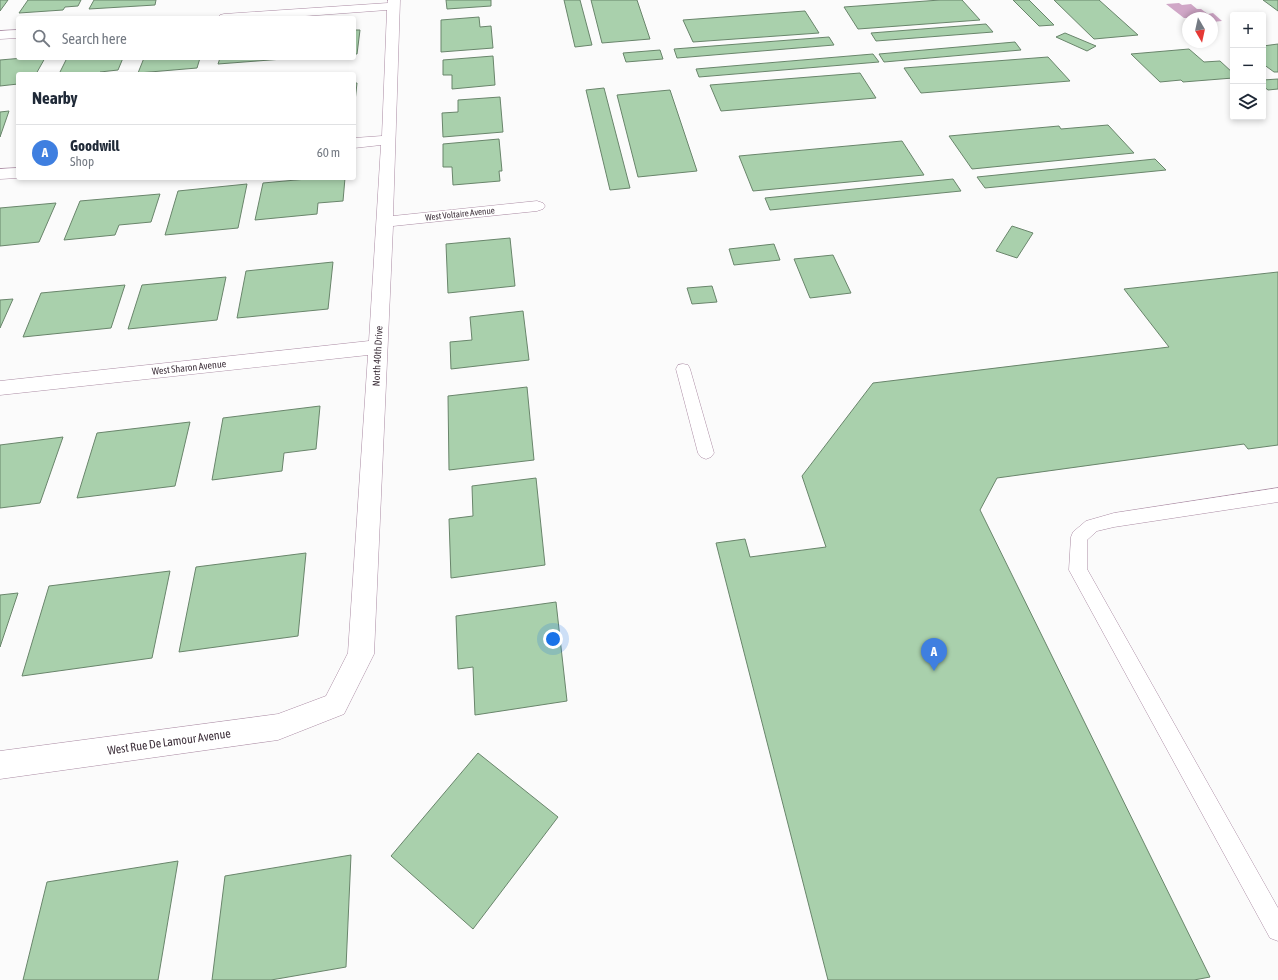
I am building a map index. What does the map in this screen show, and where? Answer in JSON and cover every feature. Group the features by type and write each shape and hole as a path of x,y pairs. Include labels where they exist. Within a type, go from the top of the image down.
{"street":[{"path":"247,16 394,3"},
{"name":"North 40th Drive","path":"335,705 361,654 389,140 394,3"},
{"path":"0,35 16,34"},
{"path":"356,143 389,140"},
{"path":"0,174 16,173"},
{"name":"West Voltaire Avenue","path":"384,222 537,206"},
{"name":"West Sharon Avenue","path":"0,388 378,347"},
{"name":"West Rue De Lamour Avenue","path":"0,765 278,727 335,705"}],"lane":[{"path":"683,370 706,453"},
{"path":"1278,495 1114,520 1092,526 1078,536 1078,570 1278,930"}],"shaded area":[{"path":"1166,4 1191,4 1197,9 1201,9 1205,12 1182,12 1182,16"}],"building":[{"path":"0,0 8,0 0,11"},
{"path":"28,0 81,0 78,6 65,7 63,10 19,13"},
{"path":"94,0 156,0 155,5 89,9"},
{"path":"446,0 491,0 491,6 447,9"},
{"path":"564,0 580,0 592,45 575,47"},
{"path":"591,0 637,0 650,39 602,43"},
{"path":"940,0 962,0 980,20 858,29 844,7"},
{"path":"1013,0 1029,0 1054,25 1039,26"},
{"path":"1054,0 1099,0 1138,35 1094,39"},
{"path":"1263,0 1278,0 1278,11"},
{"path":"805,11 819,33 693,42 683,20"},
{"path":"479,17 480,27 491,26 493,48 441,52 441,20"},
{"path":"986,24 993,32 876,41 871,33"},
{"path":"356,30 360,30 357,54"},
{"path":"1065,33 1096,46 1087,51 1056,37"},
{"path":"829,37 834,45 677,58 674,49"},
{"path":"1015,42 1021,50 884,62 879,54"},
{"path":"1278,44 1278,72 1274,72 1266,66 1266,46"},
{"path":"1189,49 1204,62 1220,61 1230,70 1230,78 1183,82 1181,80 1160,82 1131,54"},
{"path":"660,50 663,59 626,62 623,53"},
{"path":"873,54 879,62 699,77 696,69"},
{"path":"493,56 495,85 452,89 452,75 443,75 443,60"},
{"path":"1048,57 1070,81 921,93 904,68"},
{"path":"16,59 16,60 44,60 37,72 16,72 16,84 0,86 0,60"},
{"path":"66,60 122,60 118,70 100,72 60,72"},
{"path":"143,60 199,60 197,68 138,72"},
{"path":"219,60 270,60 218,64"},
{"path":"860,73 876,98 721,111 710,85"},
{"path":"1278,79 1278,89 1268,90 1266,88 1266,80"},
{"path":"604,88 630,188 610,190 586,90"},
{"path":"670,90 697,171 638,177 617,95"},
{"path":"500,97 503,132 443,137 442,113 458,112 458,100"},
{"path":"9,111 0,137 0,112"},
{"path":"1108,125 1134,153 972,169 949,136 1059,126 1061,129"},
{"path":"499,139 502,171 499,171 500,181 453,185 452,167 443,167 443,144"},
{"path":"902,141 924,175 753,191 739,156"},
{"path":"1155,159 1166,170 985,188 977,177"},
{"path":"953,179 961,191 770,210 765,198"},
{"path":"296,180 345,180 343,201 318,203 317,214 255,220 263,183"},
{"path":"247,184 238,228 165,235 178,191"},
{"path":"160,194 151,222 119,225 115,235 64,240 80,201"},
{"path":"56,203 39,242 0,246 0,208"},
{"path":"1012,226 1033,233 1017,258 996,251"},
{"path":"510,238 515,286 448,293 446,244"},
{"path":"774,244 780,260 734,265 729,249"},
{"path":"833,255 851,293 810,298 794,259"},
{"path":"333,262 328,309 237,318 246,271"},
{"path":"1278,272 1278,445 1248,449 1244,444 997,478 980,510 1210,977 1194,980 828,980 716,543 745,539 750,557 826,547 802,476 873,383 1169,347 1124,289"},
{"path":"226,277 217,320 128,329 142,285"},
{"path":"125,285 111,328 23,337 41,293"},
{"path":"712,286 717,302 692,304 687,288"},
{"path":"13,299 0,328 0,300"},
{"path":"523,311 529,360 451,369 450,342 472,340 470,317"},
{"path":"527,387 534,460 449,470 448,396"},
{"path":"320,406 316,449 284,453 282,471 212,480 223,418"},
{"path":"190,422 175,486 77,498 97,433"},
{"path":"63,437 40,503 0,508 0,445"},
{"path":"536,478 545,565 451,578 449,519 473,516 472,486"},
{"path":"306,553 298,636 179,652 196,567"},
{"path":"170,571 152,658 22,676 49,586"},
{"path":"18,593 0,647 0,595"},
{"path":"556,602 567,701 475,715 473,667 458,669 456,616"},
{"path":"478,753 558,817 473,929 391,856"},
{"path":"351,855 346,967 271,980 212,980 225,876"},
{"path":"178,861 158,980 23,980 47,882"}],"place":[{"name":"Goodwill","path":"934,671"}]}
